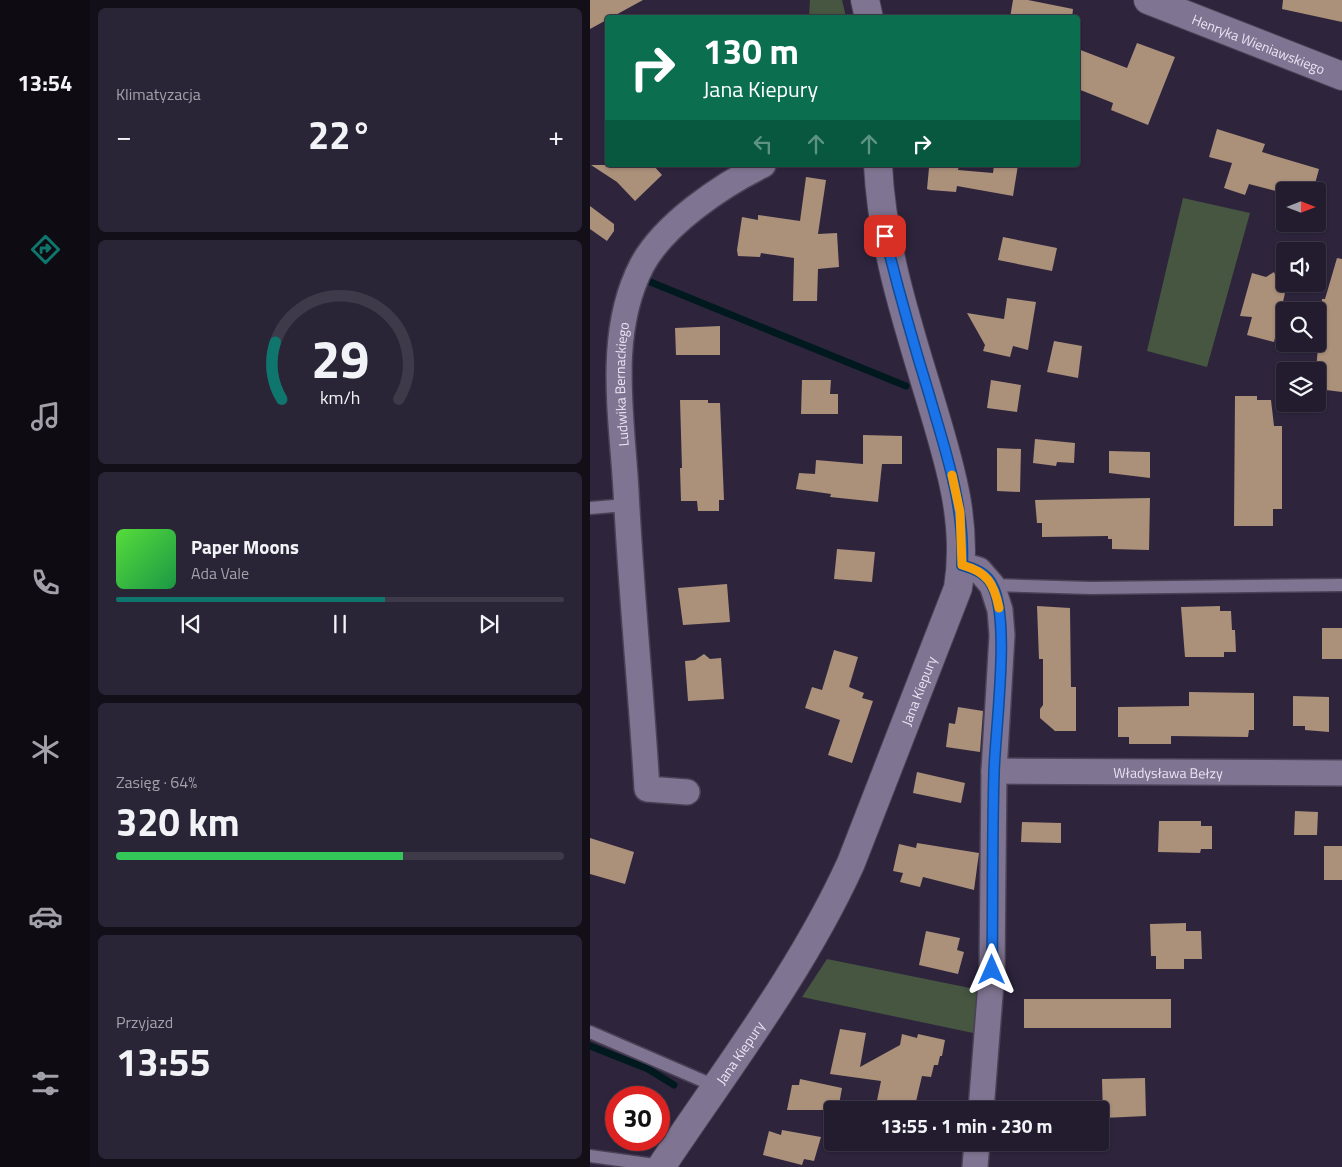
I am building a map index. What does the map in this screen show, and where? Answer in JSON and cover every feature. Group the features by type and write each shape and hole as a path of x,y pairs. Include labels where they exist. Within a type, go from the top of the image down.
{"street":[{"path":"866,0 868,15"},
{"name":"Henryka Wieniawskiego","path":"1148,0 1342,76"},
{"name":"Ludwika Bernackiego","path":"687,792 647,789 626,505 620,352 623,322 629,296 643,264 682,218 727,186 760,167"},
{"name":"Jana Kiepury","path":"662,1167 794,968 833,902 854,855 958,588 962,565 962,536 955,488 892,265 880,201 878,167"},
{"path":"962,565 979,570 992,585 1000,610 1002,635 994,771 992,970 982,1101"},
{"name":"Władysława Bełzy","path":"994,771 1342,773"},
{"path":"975,1167 976,1151"}],"lane":[{"path":"590,508 626,505"},
{"path":"992,585 1091,588 1342,585"},
{"path":"590,1032 715,1086"},
{"path":"590,1156 662,1167"}],"green space":[{"path":"810,0 842,0 846,15 809,15"},
{"path":"1183,198 1250,213 1207,367 1147,351"},
{"path":"827,959 980,990 978,1034 802,997"}],"building":[{"path":"590,0 643,0 616,15 605,15 605,21 590,29"},
{"path":"1013,0 1028,0 1073,9 1072,15 1010,15"},
{"path":"1283,0 1342,0 1342,22 1282,9"},
{"path":"1137,43 1175,57 1148,125 1111,110 1113,103 1080,90 1080,50 1127,68"},
{"path":"1217,129 1265,144 1262,152 1319,169 1315,182 1276,182 1276,191 1249,184 1245,195 1224,188 1232,163 1209,157"},
{"path":"591,165 605,165 605,167 655,167 662,175 635,201 617,182"},
{"path":"959,167 958,170 993,173 994,167 1018,167 1013,196 957,186 956,192 927,189 929,168"},
{"path":"806,177 826,180 818,234 837,233 839,267 818,269 817,301 793,301 794,258 761,253 760,257 738,256 737,250 742,217 758,220 758,215 800,221"},
{"path":"590,206 614,224 614,231 607,241 590,229"},
{"path":"1003,237 1057,248 1052,271 998,260"},
{"path":"1337,258 1342,259 1342,392 1326,390 1326,362 1317,362 1318,352 1326,352 1326,302 1322,302 1322,299 1325,299"},
{"path":"1274,272 1276,292 1285,292 1283,302 1276,302 1276,333 1274,342 1247,335 1252,317 1240,316 1252,273 1266,277"},
{"path":"1007,298 1036,302 1028,350 1013,346 1010,357 983,351 985,345 967,313 1004,319"},
{"path":"720,326 720,355 676,355 675,328"},
{"path":"1054,341 1082,346 1078,378 1047,372"},
{"path":"802,380 831,380 830,394 838,394 838,414 801,414"},
{"path":"991,380 1021,385 1017,412 987,408"},
{"path":"1235,396 1257,396 1257,400 1271,400 1274,426 1282,426 1282,509 1273,509 1273,526 1234,526"},
{"path":"680,400 708,400 708,403 720,403 724,500 719,500 719,511 698,511 697,501 681,501"},
{"path":"863,435 902,436 902,464 882,464 878,502 830,497 831,494 796,489 799,473 815,474 816,460 863,464"},
{"path":"1035,439 1075,443 1074,463 1057,462 1056,466 1033,463"},
{"path":"997,448 1021,449 1020,492 997,491"},
{"path":"1109,451 1150,452 1150,478 1109,473"},
{"path":"1150,498 1149,550 1112,549 1112,539 1108,539 1108,536 1042,537 1042,523 1037,523 1035,500"},
{"path":"837,549 875,552 872,582 834,579"},
{"path":"727,584 730,622 683,625 678,588"},
{"path":"1037,606 1070,608 1071,687 1076,687 1076,731 1055,731 1040,718 1040,709 1043,705 1043,659 1039,659"},
{"path":"1220,606 1220,611 1231,611 1232,630 1235,630 1236,652 1224,652 1224,657 1185,657 1181,607"},
{"path":"1322,628 1342,628 1342,659 1322,659"},
{"path":"834,650 858,657 849,687 864,693 862,698 873,701 852,763 828,755 840,720 805,708 812,687 822,690"},
{"path":"704,654 710,659 721,658 724,699 688,701 685,661 695,660"},
{"path":"1189,692 1254,693 1254,730 1249,730 1248,737 1171,736 1171,744 1129,744 1129,737 1118,737 1118,707 1189,706"},
{"path":"1293,696 1329,697 1329,732 1305,730 1305,726 1293,726"},
{"path":"958,707 983,711 980,752 946,747 949,723 955,724"},
{"path":"917,772 965,783 961,803 913,793"},
{"path":"1295,811 1318,812 1317,835 1294,835"},
{"path":"1159,821 1201,821 1201,826 1212,826 1212,849 1201,849 1200,853 1158,852"},
{"path":"1022,822 1061,823 1061,843 1021,842"},
{"path":"590,838 634,852 625,884 590,874"},
{"path":"917,843 979,853 974,890 923,877 920,887 900,882 903,873 893,871 899,844 916,848"},
{"path":"1324,846 1342,846 1342,880 1324,880"},
{"path":"1186,923 1186,931 1201,931 1202,959 1184,959 1184,969 1156,969 1156,956 1151,956 1150,924"},
{"path":"926,931 960,938 957,950 964,952 958,974 919,965"},
{"path":"1024,999 1171,999 1171,1028 1024,1028"},
{"path":"840,1029 866,1033 860,1067 900,1045 902,1034 917,1038 918,1034 945,1040 942,1056 940,1056 938,1065 934,1065 931,1077 922,1076 916,1101 877,1101 881,1081 830,1074"},
{"path":"1145,1078 1146,1116 1109,1118 1109,1101 1103,1101 1102,1079"},
{"path":"800,1079 842,1088 840,1101 824,1101 824,1110 787,1110 792,1085 799,1085"},
{"path":"782,1130 821,1137 814,1161 804,1159 802,1165 763,1155 769,1131 781,1135"}],"waterway":[{"path":"648,281 906,386"},
{"path":"590,1046 648,1069 674,1085"}],"slow traffic":[{"path":"952,475 960,512 963,550 962,565 979,570 992,585 999,608"}],"route":[{"path":"885,236 902,303 955,488 960,512 963,550 962,565 979,570 992,585 1000,610 1002,635 994,771 992,970"}]}
